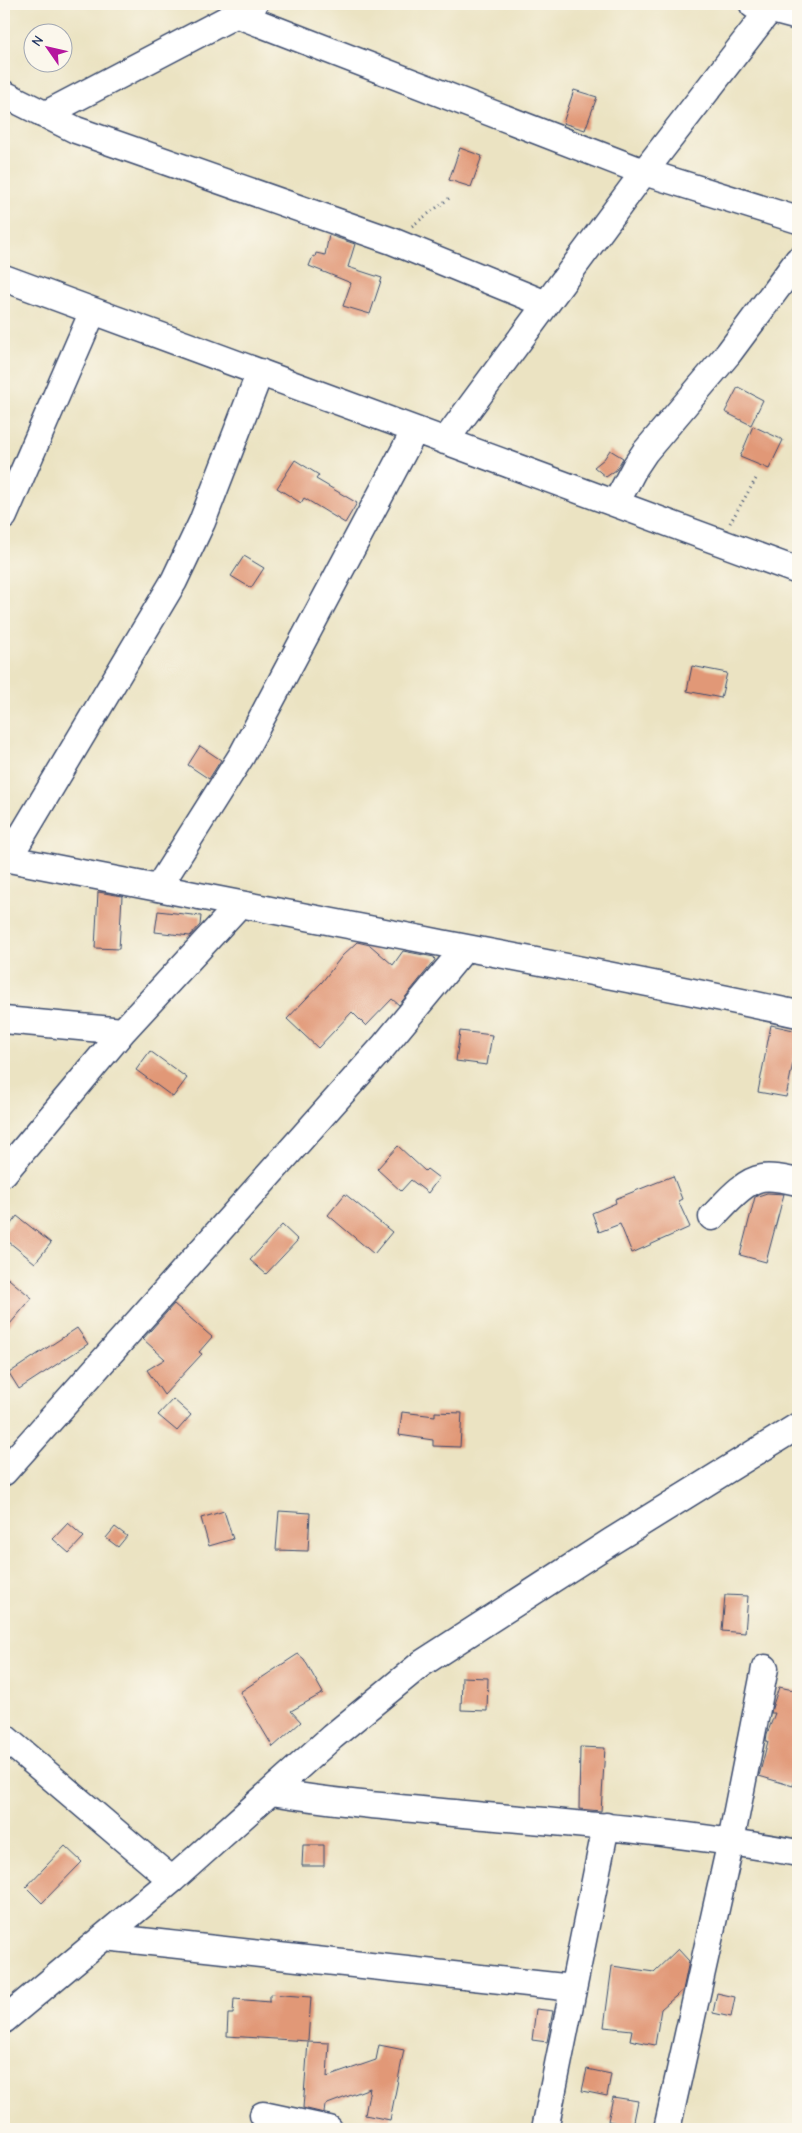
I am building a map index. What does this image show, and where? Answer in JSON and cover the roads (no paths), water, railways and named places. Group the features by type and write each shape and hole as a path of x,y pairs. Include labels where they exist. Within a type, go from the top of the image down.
{"street":[{"path":"445,441 644,172 760,7 798,17"},
{"path":"44,116 248,9 644,172 798,220"},
{"path":"4,94 44,116 76,130 392,241 546,304"},
{"path":"616,503 645,452 728,354 798,260"},
{"path":"4,278 798,571"},
{"path":"4,516 92,311"},
{"path":"260,372 202,522 174,581 6,858 692,991 798,1014"},
{"path":"158,888 242,755 415,430"},
{"path":"4,1173 123,1031 240,904"},
{"path":"4,1472 383,1047 465,948"},
{"path":"4,1020 123,1031"},
{"path":"712,1217 742,1189 761,1178 798,1182"},
{"path":"4,2020 172,1880 332,1737 421,1664 612,1541 798,1426"},
{"path":"667,2129 731,1841 764,1668"},
{"path":"4,1737 172,1880"},
{"path":"272,1792 329,1802 606,1826 731,1841 798,1853"},
{"path":"545,2129 606,1826"},
{"path":"105,1937 574,1988"},
{"path":"263,2116 329,2129"}]}
